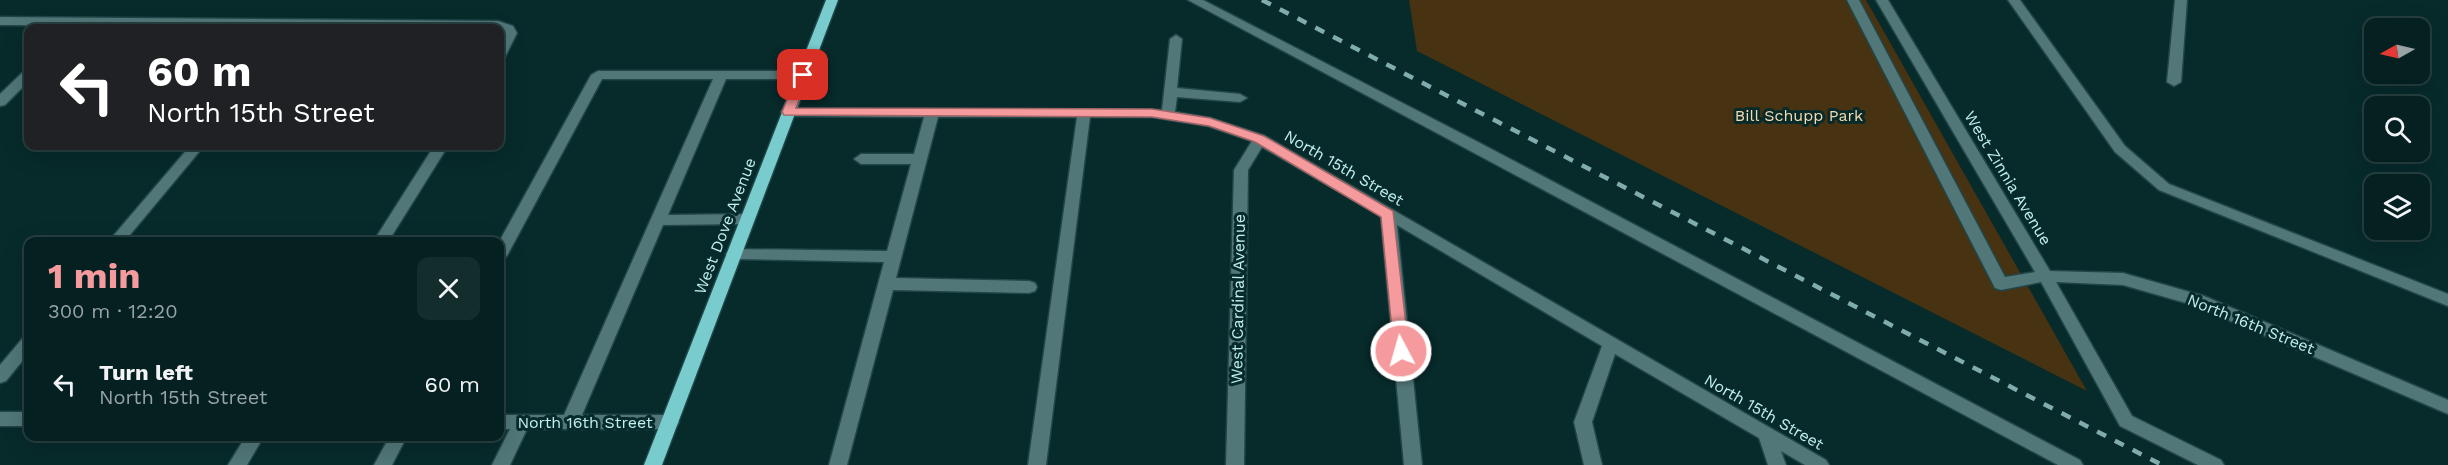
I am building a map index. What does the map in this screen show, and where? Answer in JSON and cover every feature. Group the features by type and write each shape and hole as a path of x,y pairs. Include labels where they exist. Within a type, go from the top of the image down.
{"main road":[{"name":"West Dove Avenue","path":"653,465 832,0"}],"street":[{"path":"1194,0 1473,145 2074,465"},
{"name":"North 16th Street","path":"1853,0 2001,284 2045,276 2123,279 2198,300 2448,407"},
{"name":"West Zinnia Avenue","path":"1882,0 2045,276 2126,421 2215,465"},
{"path":"2014,0 2120,149 2164,187 2448,300"},
{"path":"2174,82 2181,0"},
{"path":"0,21 61,24"},
{"path":"504,27 509,29 509,37 504,46"},
{"path":"1168,115 1176,39"},
{"path":"504,247 598,75 803,75"},
{"path":"570,422 721,75"},
{"path":"0,102 24,79"},
{"path":"1170,92 1240,98"},
{"name":"North 15th Street","path":"788,112 1152,113 1210,122 1260,139 1610,345 1820,465"},
{"path":"838,465 932,113"},
{"path":"1037,465 1084,113"},
{"name":"West Cardinal Avenue","path":"1235,465 1241,170 1260,139"},
{"path":"119,237 194,150"},
{"path":"383,237 438,150"},
{"path":"861,159 920,159"},
{"path":"1388,214 1413,465"},
{"path":"659,220 747,219"},
{"path":"734,254 894,257"},
{"path":"886,284 1029,286"},
{"path":"1593,465 1583,422 1610,345"},
{"path":"0,376 24,348"},
{"path":"0,419 24,419"},
{"name":"North 16th Street","path":"504,422 670,422"},
{"path":"501,465 522,422"},
{"path":"1767,435 1777,465"},
{"path":"237,465 253,441"},
{"path":"383,465 396,441"}],"green space":[{"name":"Bill Schupp Park","path":"1409,0 1866,0 2087,391 1417,51"}],"railway":[{"path":"1262,0 2162,465"}],"route":[{"path":"803,75 788,112 1152,113 1210,122 1260,139 1388,214 1401,351"}]}
